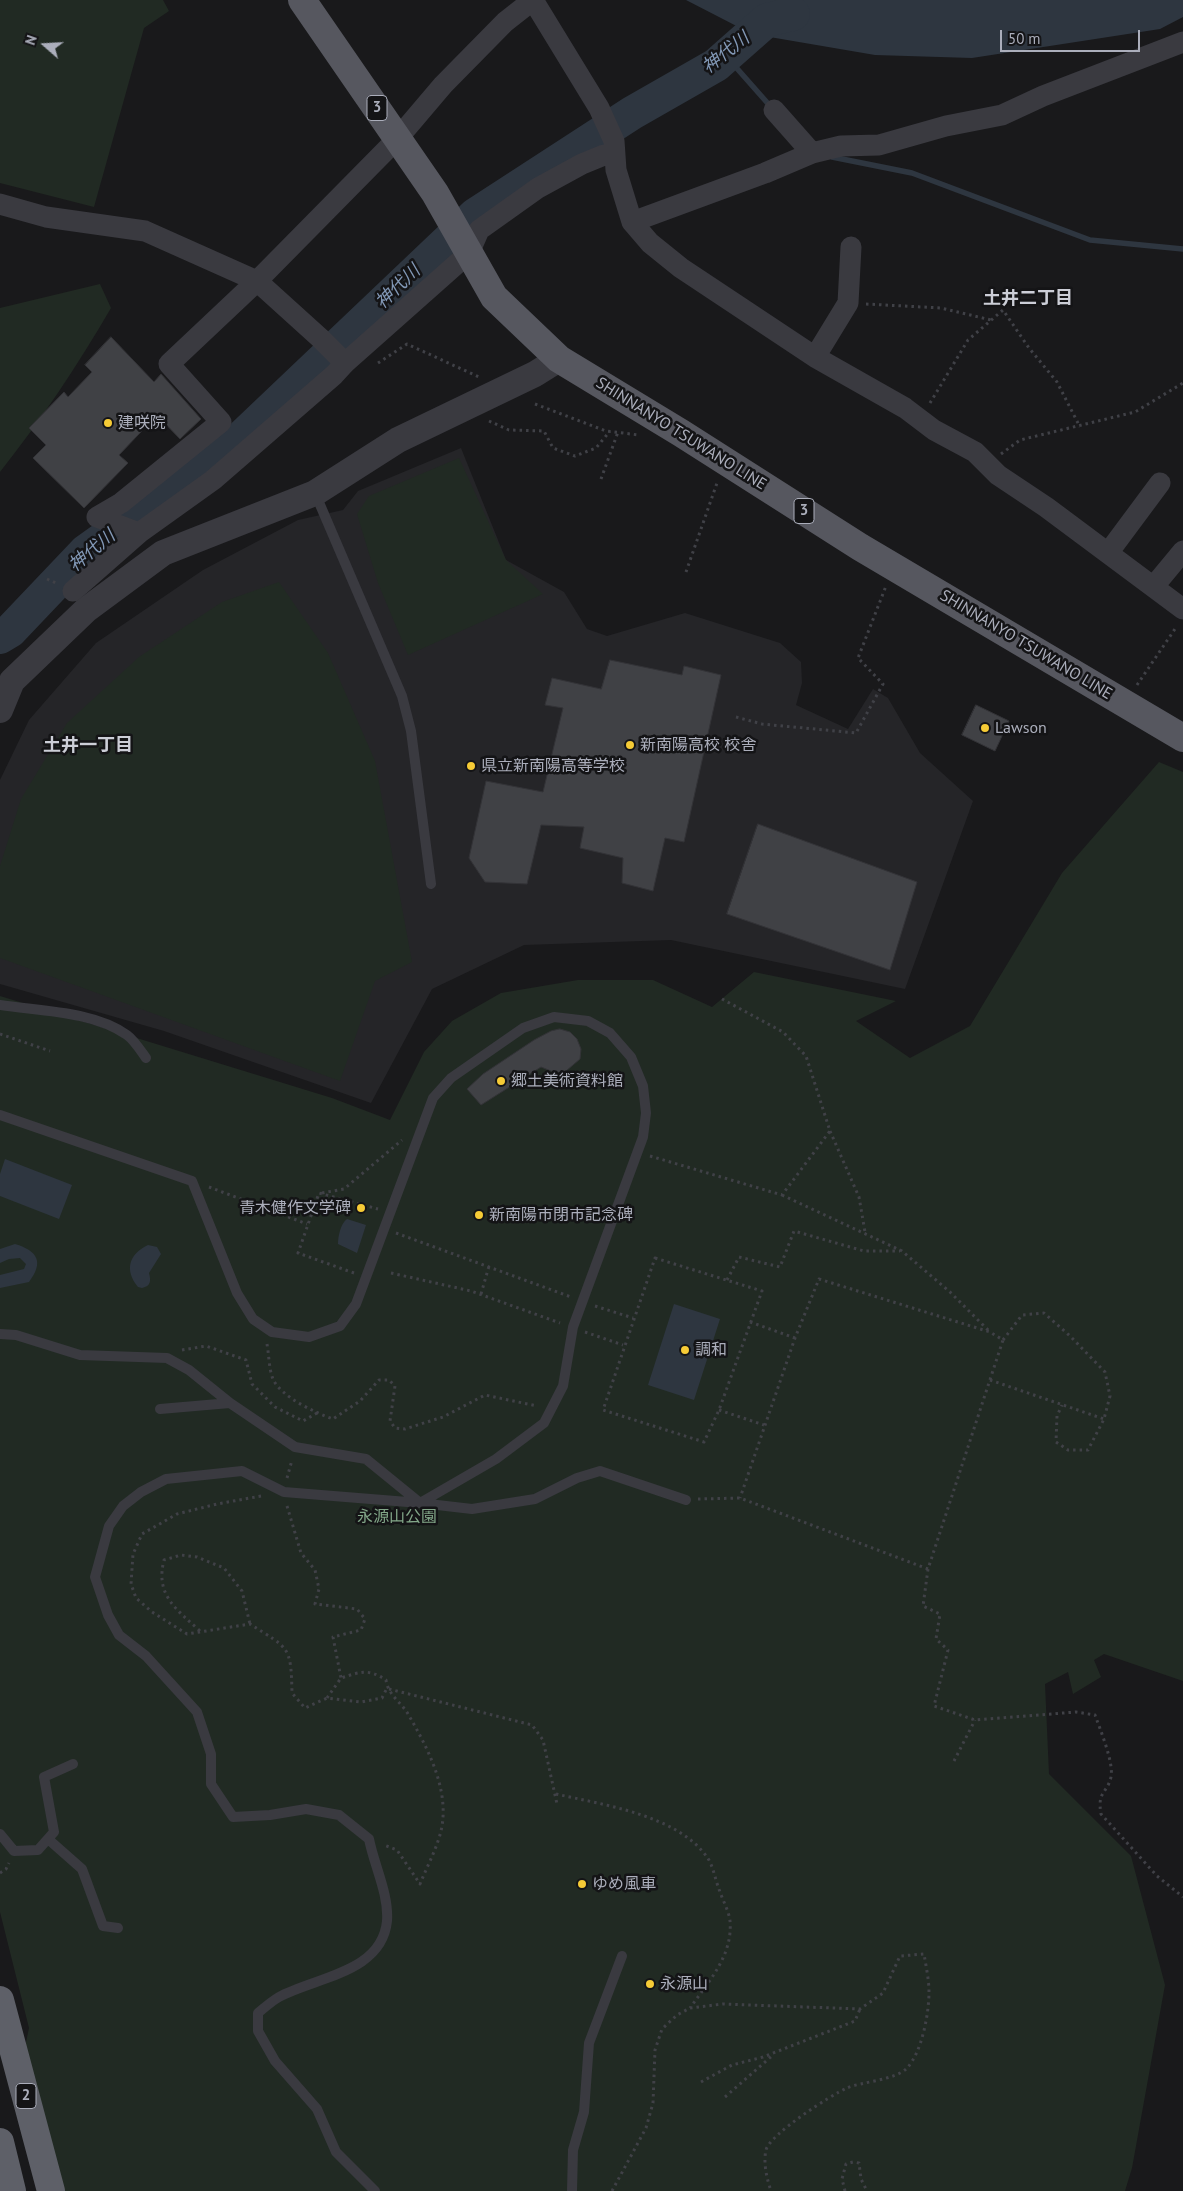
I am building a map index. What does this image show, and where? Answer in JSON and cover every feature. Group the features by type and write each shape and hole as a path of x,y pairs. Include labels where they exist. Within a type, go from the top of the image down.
{"highway":[{"name":"2","path":"0,2000 51,2191"},
{"path":"0,2142 12,2191"}],"main road":[{"name":"SHINNANYO TSUWANO LINE","path":"302,0 398,138 494,297 559,359 681,433 860,547 1183,738"}],"street":[{"path":"139,534 96,517 121,503 221,422 168,364 257,281 398,138 443,85 505,22 533,0 599,108 614,148 616,170 632,222 650,243 681,268 815,358 905,408 920,420 975,452 998,475 1154,586 1180,616"},
{"path":"632,222 765,173 812,153 841,146 879,145 946,126 1002,115 1043,96 1183,42"},
{"path":"774,110 812,153"},
{"path":"73,592 139,534 213,480 334,375 460,238 479,230 538,188 582,164 604,155 614,148"},
{"path":"0,204 46,217 145,230 257,281 345,363"},
{"path":"815,358 848,304 851,247"},
{"path":"0,710 12,681 86,610 163,552 315,492 398,440 535,374 559,359"},
{"path":"1108,553 1160,483"},
{"path":"1154,586 1183,551"}],"lane":[{"path":"315,492 402,696 411,731 431,884"},
{"path":"0,1005 58,1011 108,1025 128,1035 146,1058"},
{"path":"0,1115 192,1181 237,1293 253,1319 272,1332 309,1336 340,1326 356,1304 433,1098 451,1078 523,1028 554,1017 588,1021 610,1033 631,1056 643,1086 646,1113 643,1137 573,1327 563,1386 544,1423 496,1459 420,1503"},
{"path":"0,1334 16,1335 80,1355 167,1358 189,1370 230,1403 295,1447 366,1459 420,1503"},
{"path":"160,1409 230,1403"},
{"path":"376,2191 336,2152 317,2108 275,2061 258,2031 258,2012 280,1997 356,1966 375,1949 384,1934 387,1920 384,1891 374,1862 369,1839 339,1815 306,1809 270,1815 233,1817 210,1784 211,1754 197,1712 146,1656 119,1635 108,1615 95,1577 109,1526 123,1506 140,1492 166,1479 242,1471 284,1492 472,1509 535,1499 578,1478 600,1471 686,1500"},
{"path":"0,1834 14,1851 38,1850 54,1832 44,1777 73,1764"},
{"path":"48,1839 82,1868 103,1926 118,1928"},
{"path":"572,2191 573,2150 584,2112 589,2043 622,1956"}],"path":[{"path":"848,304 941,308 991,320"},
{"path":"920,420 968,340 1004,310 1029,348 1057,382 1080,426"},
{"path":"375,364 407,344 483,379"},
{"path":"986,464 1020,440 1135,412 1183,383"},
{"path":"535,404 610,431 646,436"},
{"path":"486,420 509,430 544,431 553,448 575,456 596,448 610,431"},
{"path":"601,479 618,432"},
{"path":"686,572 719,477"},
{"path":"736,717 762,724 856,732 883,684 858,658 887,583"},
{"path":"1135,687 1180,616"},
{"path":"722,999 783,1032 806,1056 830,1131 860,1197 866,1232"},
{"path":"0,1034 50,1051"},
{"path":"319,1193 344,1189 406,1137 422,1128"},
{"path":"782,1194 830,1131"},
{"path":"637,1153 782,1194 866,1232 902,1251 950,1292 990,1332 1003,1340"},
{"path":"192,1181 307,1224"},
{"path":"319,1193 389,1212"},
{"path":"319,1193 298,1253 366,1277"},
{"path":"383,1228 633,1318"},
{"path":"727,1280 739,1257 780,1267 794,1230 864,1251 902,1251"},
{"path":"655,1258 762,1291 719,1410 704,1442 602,1410 633,1318 655,1258"},
{"path":"481,1294 489,1266"},
{"path":"390,1273 481,1294 623,1346"},
{"path":"740,1498 795,1338 819,1279 990,1332"},
{"path":"1062,1406 1057,1416 1056,1442 1068,1450 1088,1450 1104,1419 1110,1396 1105,1372 1070,1336 1044,1313 1022,1315 1003,1340 928,1569 923,1606 940,1614 936,1639 948,1650 934,1706 976,1720 1076,1712 1095,1715 1105,1744 1111,1776 1098,1802 1101,1814 1157,1876 1183,1897"},
{"path":"750,1322 795,1338"},
{"path":"264,1326 273,1379 290,1397 317,1414 334,1419 360,1401 379,1380 389,1380 395,1386 390,1421 395,1428 405,1429 443,1417 485,1395 551,1409"},
{"path":"167,1358 174,1351 206,1346 246,1360 252,1384 275,1407 303,1421 317,1414"},
{"path":"990,1380 1104,1419"},
{"path":"719,1410 764,1425"},
{"path":"295,1447 284,1492 301,1553 315,1570 319,1589 315,1604 357,1609 365,1619 362,1630 334,1637 340,1678"},
{"path":"284,1492 217,1504 177,1514 142,1534 133,1554 131,1584 136,1598 152,1612 187,1634 250,1624 285,1646 292,1663 292,1694 305,1708 327,1698 361,1702 382,1698 387,1688"},
{"path":"686,1500 740,1498 928,1569"},
{"path":"200,1631 176,1609 163,1590 161,1573 164,1560 181,1555 197,1557 224,1568 242,1591 250,1624"},
{"path":"327,1698 340,1678 365,1671 376,1673 386,1680 387,1688 408,1713 438,1774 443,1809 440,1837 420,1884 397,1850 369,1839"},
{"path":"387,1688 532,1725 543,1740 557,1804"},
{"path":"954,1761 976,1720"},
{"path":"556,1794 647,1815 685,1834 708,1858 730,1920 729,1940 724,1960 690,2008"},
{"path":"701,2082 732,2065 776,2052 855,2021 860,2009 883,1993 900,1956 924,1954 929,1992 922,2039 907,2069 876,2082 848,2087 792,2122 779,2133 766,2149 767,2180 771,2191"},
{"path":"612,2191 646,2128 653,2103 655,2050 662,2029 677,2015 690,2008 723,2004 860,2009"},
{"path":"725,2097 776,2052"},
{"path":"845,2191 842,2179 846,2164 853,2162 858,2163 861,2178 867,2191"}],"shaded area":[{"path":"686,0 1183,0 1183,17 1160,29 972,58 875,55 752,34"},
{"name":"県立新南陽高等学校","path":"461,448 506,560 564,592 587,629 607,636 685,613 780,643 801,662 802,683 796,705 848,729 873,689 888,698 920,753 973,801 905,989 671,940 524,945 432,989 371,1103 164,1031 0,984 0,780 29,720 96,643 203,570 298,520 343,510 358,491"},
{"path":"5,1159 72,1185 59,1219 0,1196 0,1174"},
{"path":"347,1219 366,1225 357,1253 338,1244 341,1228"},
{"path":"15,1244 29,1250 36,1258 37,1263 34,1275 29,1282 0,1288 0,1275 24,1269 26,1264 20,1258 9,1259 0,1263 0,1249"},
{"path":"148,1245 157,1247 161,1254 149,1273 149,1284 142,1288 138,1287 134,1281 130,1269 136,1253"},
{"path":"674,1304 720,1319 694,1400 648,1385"}],"green space":[{"path":"0,0 163,0 169,11 144,28 94,207 0,183"},
{"path":"100,284 111,308 58,392 0,472 0,308"},
{"path":"459,458 506,560 543,594 408,655 378,583 357,514 369,496"},
{"path":"279,582 328,653 375,761 412,962 375,981 340,1081 0,958 0,866 21,799 67,723 139,657 222,602"},
{"name":"永源山公園","path":"1159,762 1183,772 1183,1681 1104,1654 1094,1660 1101,1677 1073,1694 1068,1672 1045,1684 1049,1774 1131,1856 1165,1985 1132,2168 1125,2191 56,2191 13,2104 29,2028 0,1912 0,996 332,1098 390,1120 424,1052 452,1021 501,993 578,980 653,980 712,1007 754,972 896,1001 856,1021 910,1058 970,1026 1062,873"}],"building":[{"name":"建咲院","path":"111,337 154,382 161,374 201,419 180,439 157,415 119,455 128,463 84,508 33,458 46,445 29,428 64,392 68,397 92,372 85,365"},
{"name":"新南陽高校 校舎","path":"610,660 682,675 684,666 721,675 684,842 665,838 653,891 622,883 623,858 580,848 584,827 541,825 527,884 485,882 469,858 486,781 543,792 563,708 545,705 552,678 601,689"},
{"name":"Lawson","path":"976,705 1009,721 995,751 962,735"},
{"path":"758,824 917,882 890,970 727,914"},
{"path":"560,1029 570,1032 577,1039 581,1049 580,1059 566,1071 556,1073 541,1067 481,1105 467,1089 483,1074 534,1040 551,1031"}],"waterway":[{"name":"神代川","path":"0,637 10,631 86,551 230,448 475,215 632,113 716,65 767,20 793,14"},
{"path":"726,56 771,107"},
{"path":"832,157 912,173 1090,240 1183,249"}],"place":[{"name":"建咲院","path":"108,423"},
{"name":"Lawson","path":"985,728"},
{"name":"新南陽高校 校舎","path":"630,745"},
{"name":"県立新南陽高等学校","path":"471,766"},
{"name":"郷土美術資料館","path":"501,1081"},
{"name":"青木健作文学碑","path":"361,1208"},
{"name":"新南陽市閉市記念碑","path":"479,1215"},
{"name":"調和","path":"685,1350"},
{"name":"ゆめ風車","path":"582,1884"},
{"name":"永源山","path":"650,1984"}],"district":[{"name":"土井二丁目","path":"1028,299"},
{"name":"土井一丁目","path":"88,746"}]}
